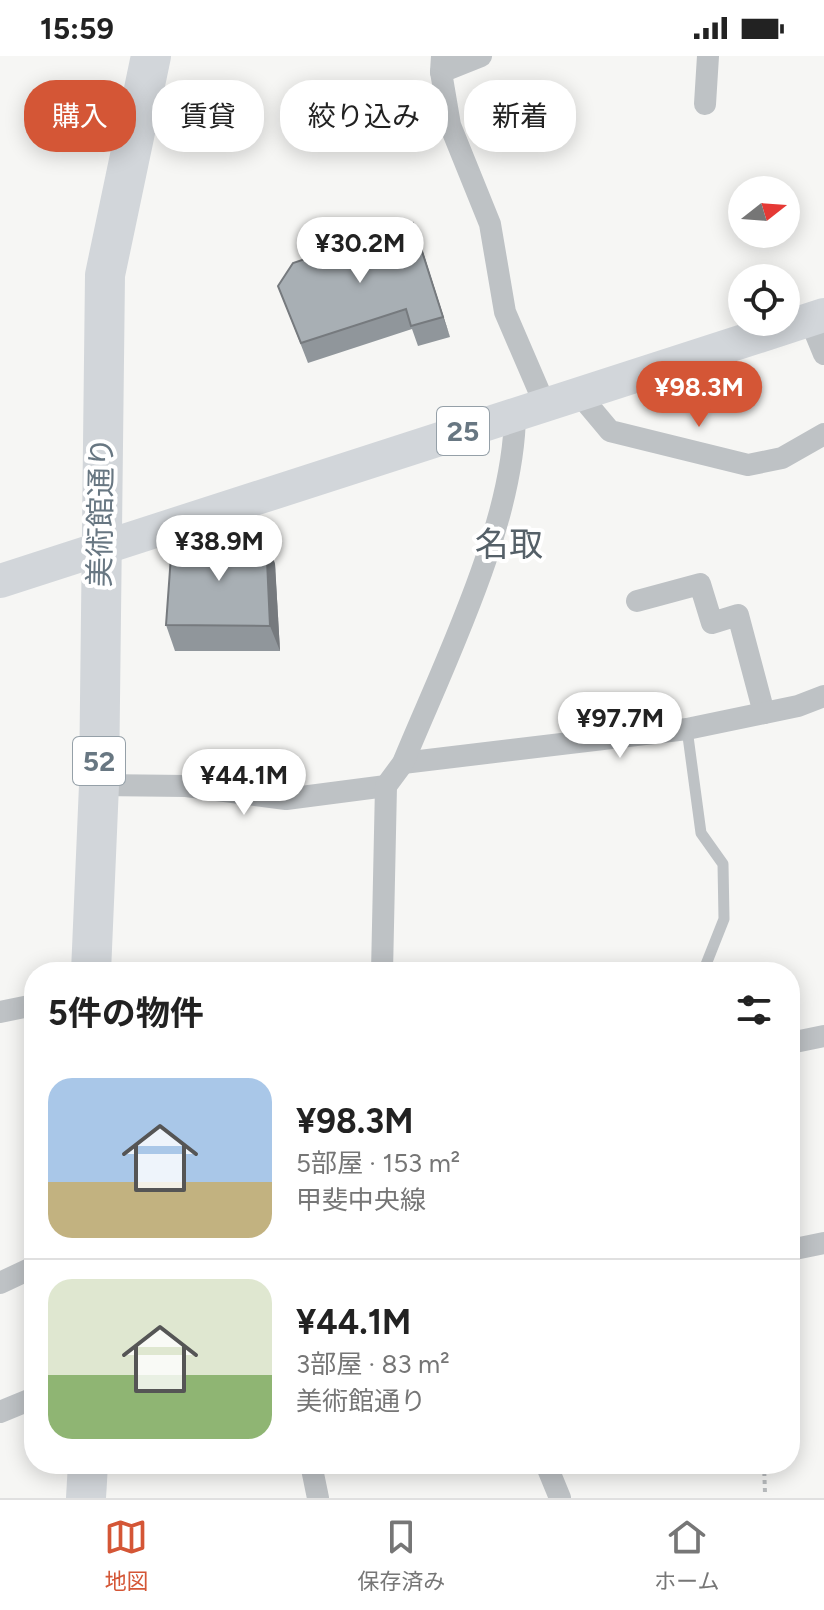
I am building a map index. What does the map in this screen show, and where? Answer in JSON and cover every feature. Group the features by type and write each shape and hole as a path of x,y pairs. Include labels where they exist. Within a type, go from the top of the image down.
{"highway":[{"name":"美術館通り","path":"91,962 99,785 105,275 151,56"},
{"path":"86,1498 87,1474"}],"main road":[{"name":"25","path":"0,581 817,317"}],"street":[{"path":"382,962 386,786 403,763 477,585 530,410 505,312 490,224 450,125 441,64 481,56"},
{"path":"705,104 708,56"},
{"path":"817,317 824,354"},
{"path":"579,394 610,431 748,465 782,458 824,434"},
{"path":"637,601 700,584 712,623 738,615 764,713"},
{"path":"403,763 687,729 764,713 824,696"},
{"path":"99,785 186,786 286,799 386,786"},
{"path":"0,1012 24,1007"},
{"path":"800,1041 824,1036"},
{"path":"800,1248 824,1243"},
{"path":"0,1283 24,1272"},
{"path":"0,1412 24,1402"},
{"path":"313,1474 318,1498"},
{"path":"550,1474 560,1498"}],"lane":[{"path":"687,729 701,833 723,864 724,919 707,962"}],"path":[{"path":"764,1474 765,1493"}],"building":[{"path":"413,223 443,317 411,326 406,309 301,343 278,286 293,263"},
{"path":"266,538 270,626 166,625 172,542"}],"district":[{"name":"名取","path":"509,544"}]}
